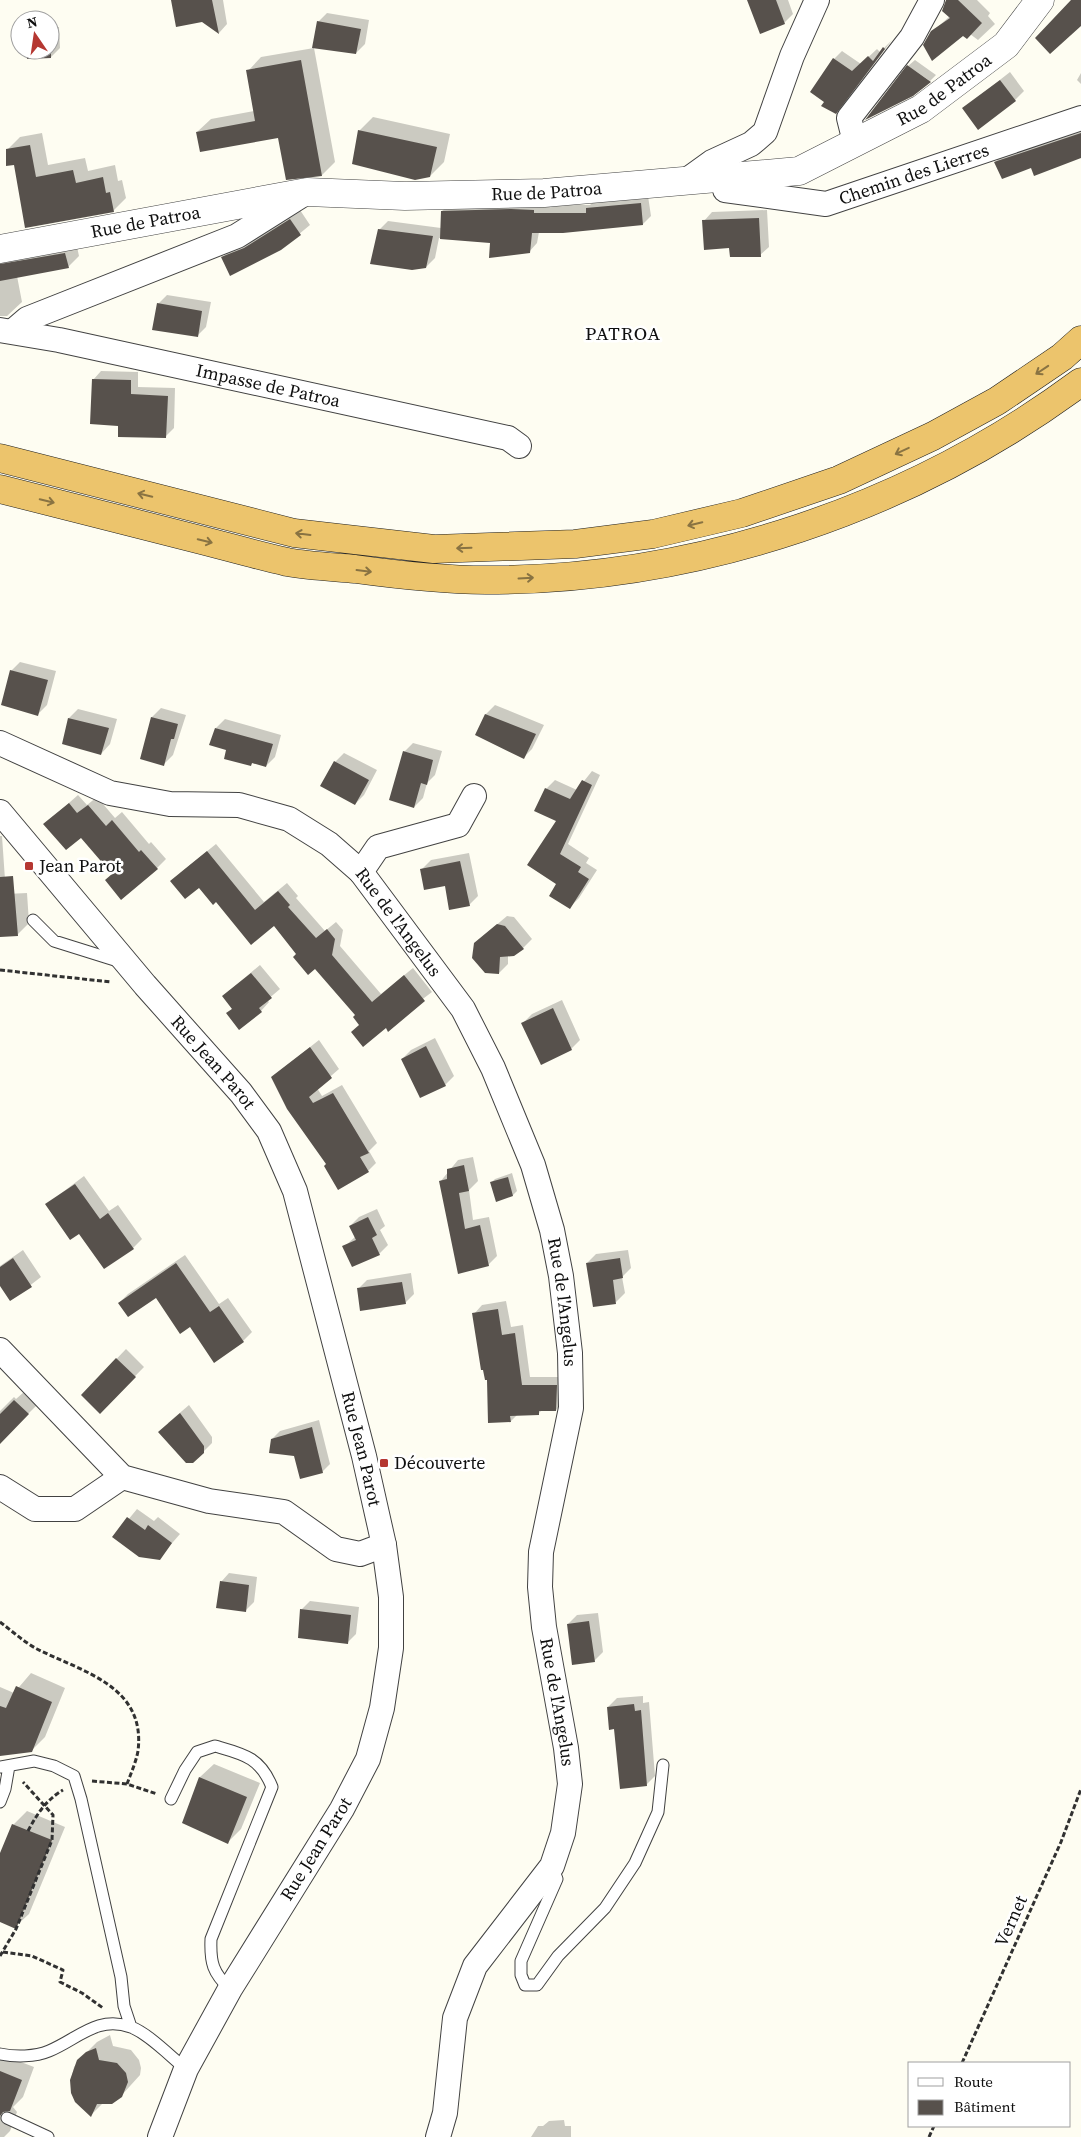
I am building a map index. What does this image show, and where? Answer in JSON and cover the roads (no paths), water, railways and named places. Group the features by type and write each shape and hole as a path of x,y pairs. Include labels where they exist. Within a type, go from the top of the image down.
{"highway":[{"path":"0,458 294,533 434,549 575,544 653,534 742,513 839,480 933,436 997,401 1062,357 1081,340"},
{"path":"0,489 289,562 423,577 487,580 578,575 660,564 745,546 874,502 953,463 1044,409 1081,382"}],"street":[{"path":"687,180 712,162 751,144 765,132 792,56 817,0"},
{"path":"855,142 849,118 912,37 932,0"},
{"name":"Rue de Patroa","path":"0,249 307,192 405,196 544,193 799,171 921,109 1006,45 1040,0"},
{"name":"Chemin des Lierres","path":"723,177 726,190 826,204 1081,118"},
{"name":"Impasse de Patroa","path":"7,330 26,319 237,236 307,192"},
{"name":"Impasse de Patroa","path":"7,330 508,438 519,446"},
{"name":"Rue de l'Angelus","path":"0,743 110,793 170,804 239,805 289,819 329,844 361,872 463,1009 493,1068 533,1165 556,1248 570,1353 571,1408 542,1552 540,1587 544,1627 566,1748 570,1784 563,1833 552,1866 475,1966 455,2018 445,2113 438,2137"},
{"path":"361,872 378,847 458,826 474,796"},
{"name":"Rue Jean Parot","path":"0,812 127,964 241,1093 269,1131 295,1191 364,1456 384,1545 391,1597 391,1648 382,1708 368,1759 342,1809 230,1989 186,2069 160,2137"},
{"path":"0,1350 122,1478 209,1501 284,1512 336,1549 360,1554 384,1545"},
{"path":"0,1487 35,1509 75,1509 122,1478"}],"lane":[{"path":"33,920 54,941 127,964"},
{"path":"171,1799 185,1770 197,1752 215,1746 238,1752 257,1761 268,1776 272,1787 211,1939 210,1955 216,1976 230,1989"},
{"path":"0,1802 5,1789 5,1767 34,1761 54,1766 74,1776 81,1799 121,1977 124,2006 131,2027"},
{"path":"552,1866 557,1879 521,1961 521,1975 525,1985 537,1985 558,1956 605,1908 635,1863 658,1812 663,1765"},
{"path":"0,2054 12,2056 49,2051 87,2028 102,2024 131,2027 186,2069"},
{"path":"7,2118 48,2137"}],"place":[{"name":"Jean Parot","path":"29,866"},
{"name":"Découverte","path":"384,1463"}],"district":[{"name":"PATROA","path":"623,333"}]}
